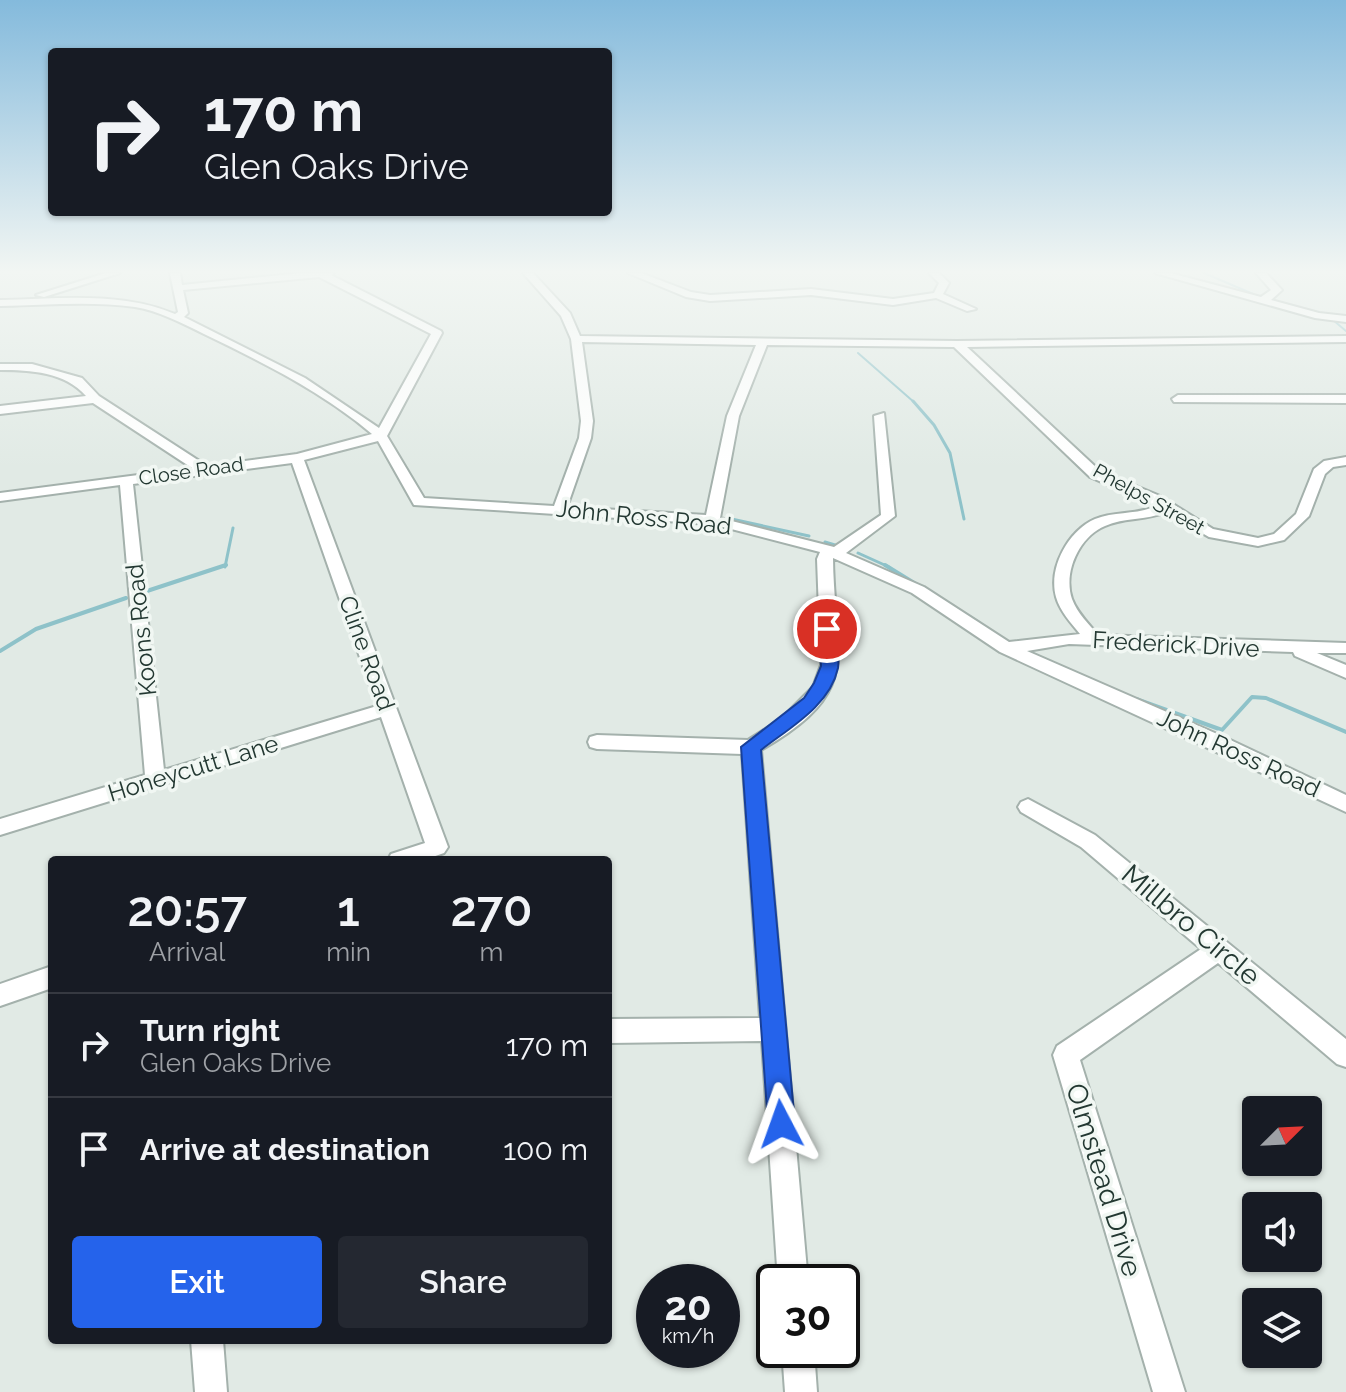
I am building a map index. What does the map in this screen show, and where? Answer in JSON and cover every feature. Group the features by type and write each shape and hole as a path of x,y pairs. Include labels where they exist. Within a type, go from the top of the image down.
{"street":[{"name":"John Ross Road","path":"216,338 354,411 381,436 419,502 560,508 712,520 833,551 918,590 1006,648 1346,804"},
{"path":"381,436 434,338"},
{"path":"560,508 585,438 587,421 576,339 957,344 1346,338"},
{"path":"712,520 733,416 763,340"},
{"name":"Phelps Street","path":"957,344 1095,474 1166,506 1209,533 1232,540 1258,542 1279,537 1302,516 1319,472 1329,464 1346,461"},
{"path":"0,367 32,367 78,380 95,399 203,469"},
{"path":"0,410 95,399"},
{"path":"1178,399 1346,399"},
{"path":"597,742 751,747 811,702 830,666 825,559 888,516 880,416"},
{"name":"Close Road","path":"0,497 297,458 381,436"},
{"name":"Cline Road","path":"297,458 437,847 411,856"},
{"name":"Koons Road","path":"126,481 155,779"},
{"path":"1094,641 1063,595 1066,565 1075,541 1101,522 1153,516 1166,506"},
{"name":"Frederick Drive","path":"1006,648 1069,639 1293,649 1346,648"},
{"path":"1293,649 1346,672"},
{"name":"Honeycutt Lane","path":"0,827 387,709"},
{"path":"751,747 792,1264"},
{"name":"Millbro Circle","path":"1028,807 1088,841 1346,1055"},
{"name":"Olmstead Drive","path":"1169,1392 1066,1055 1219,949"},
{"path":"0,995 48,978"},
{"path":"612,1031 774,1029"},
{"path":"207,1344 211,1392"},
{"path":"799,1368 801,1392"}],"waterway":[{"path":"858,353 914,402"},
{"path":"914,402 934,425 950,453 964,519"},
{"path":"727,518 809,536"},
{"path":"225,565 233,528"},
{"path":"825,542 835,545"},
{"path":"858,553 886,566"},
{"path":"147,591 225,565"},
{"path":"886,566 979,623"},
{"path":"0,651 36,629 126,598"},
{"path":"1136,699 1222,730 1252,697 1266,698 1346,732"}],"route":[{"path":"781,1124 751,747 811,702 823,684 830,666 827,629"}]}
